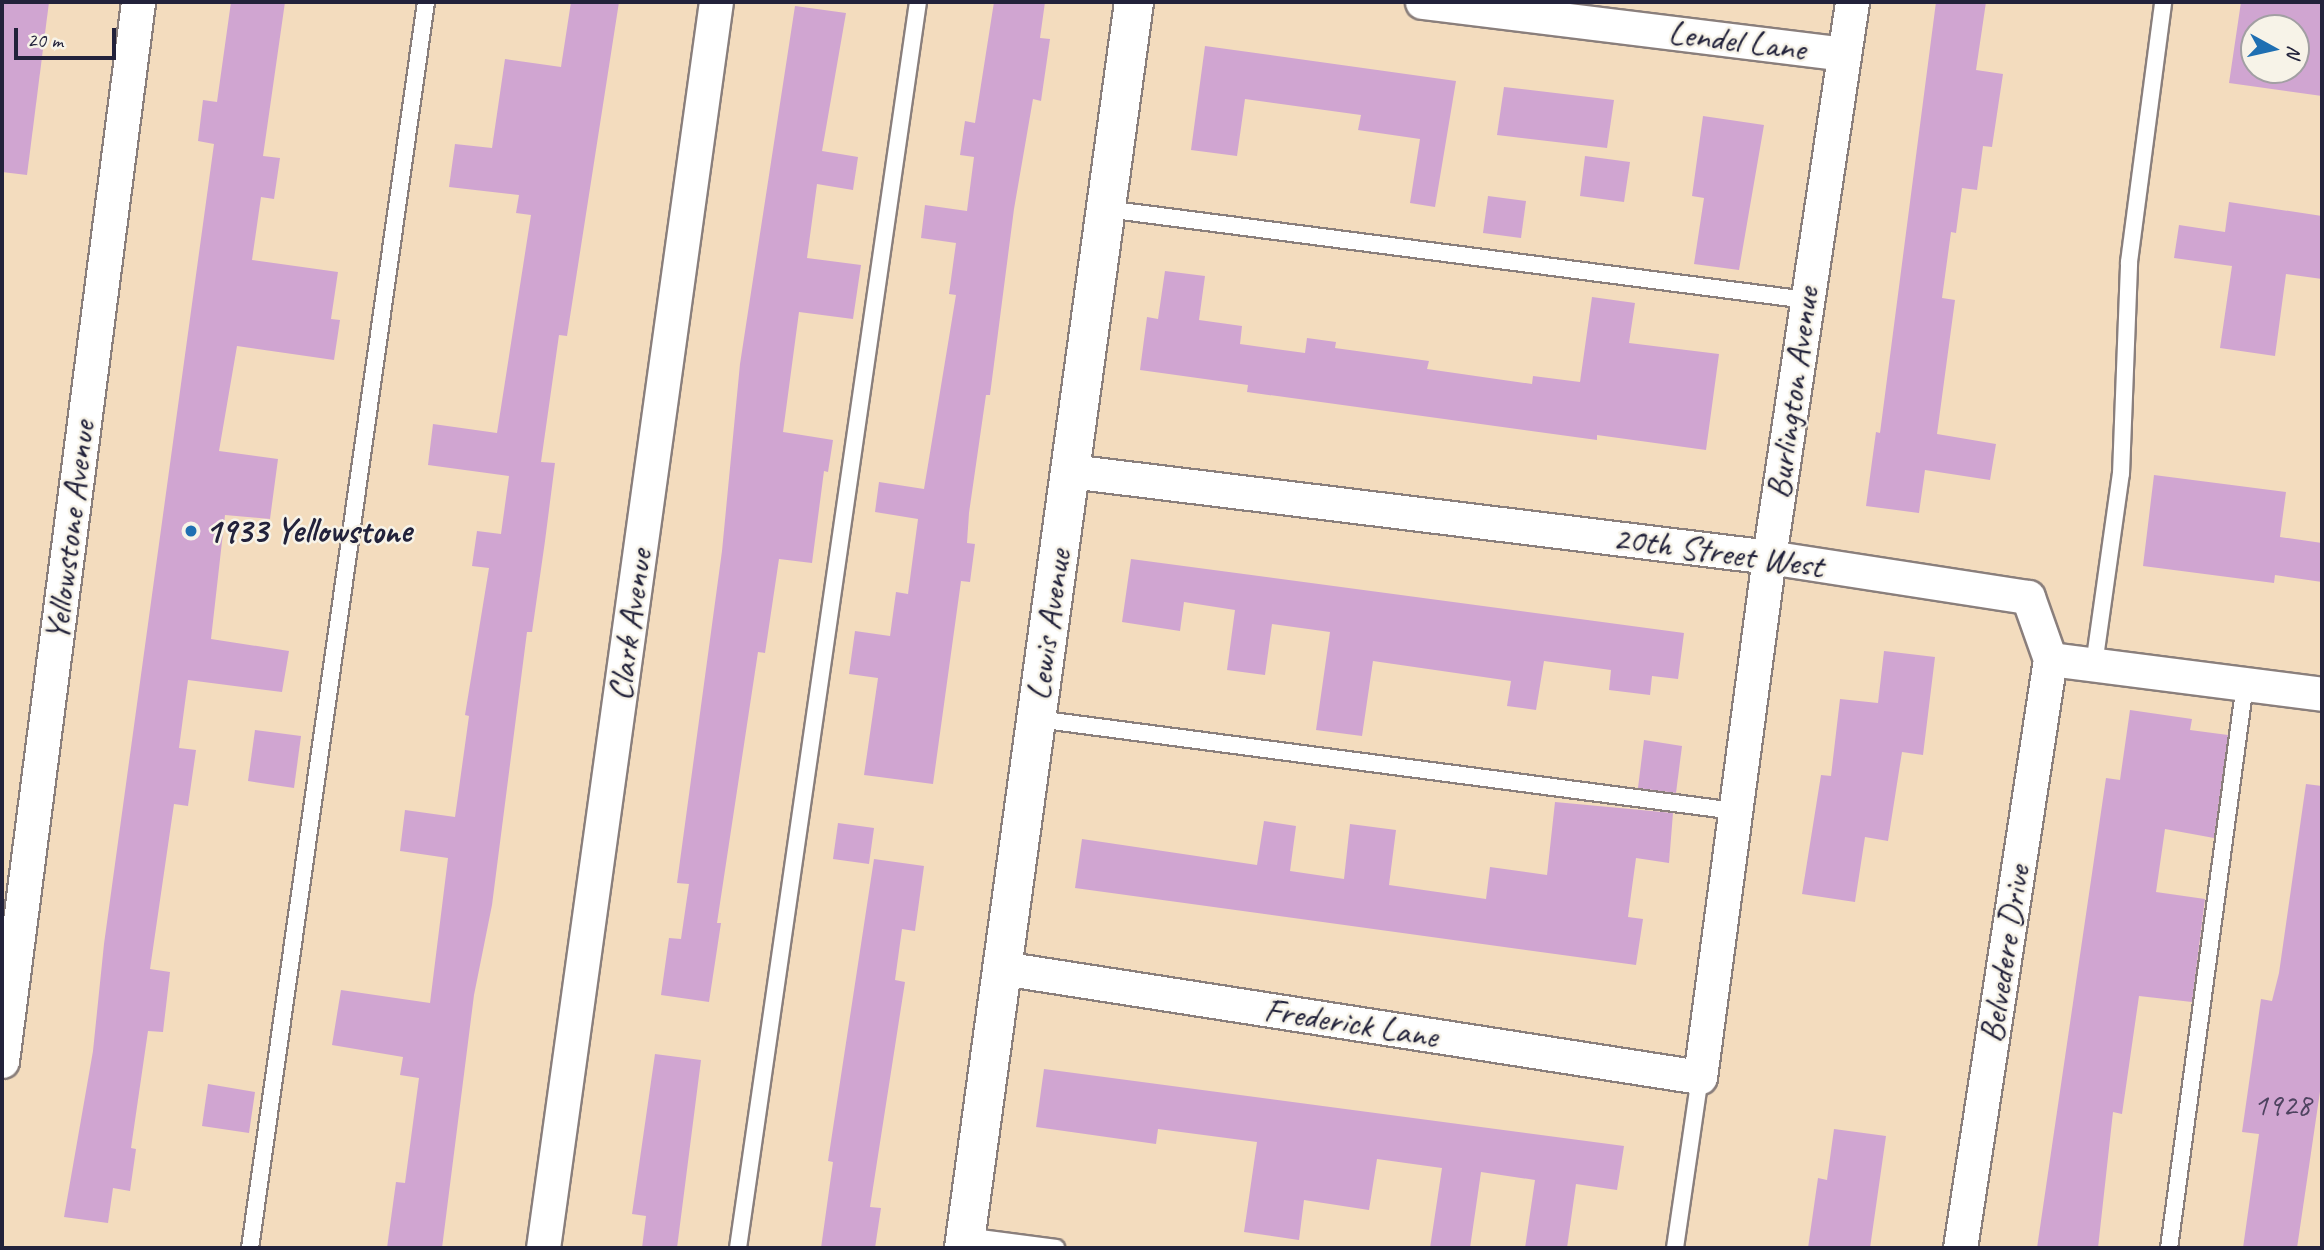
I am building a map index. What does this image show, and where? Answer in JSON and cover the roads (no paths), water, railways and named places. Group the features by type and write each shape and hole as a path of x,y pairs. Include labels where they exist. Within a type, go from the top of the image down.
{"street":[{"name":"Yellowstone Avenue","path":"2,1061 138,2"},
{"name":"Clark Avenue","path":"543,1248 716,2"},
{"name":"Lewis Avenue","path":"965,1242 1134,2"},
{"name":"Lendel Lane","path":"1422,2 1844,54"},
{"name":"Burlington Avenue","path":"1700,1077 1769,557 1852,2"},
{"name":"20th Street West","path":"1070,471 1769,557 2028,597 2050,659"},
{"path":"2050,659 2322,694"},
{"name":"Belvedere Drive","path":"1960,1248 2050,659"},
{"name":"Frederick Lane","path":"1002,968 1700,1077"}],"lane":[{"path":"250,1248 426,2"},
{"path":"738,1248 918,2"},
{"path":"2095,665 2121,474 2129,262 2163,2"},
{"path":"1106,209 1807,300"},
{"path":"2169,1248 2245,684"},
{"path":"1036,719 1735,811"},
{"path":"1675,1248 1700,1077"},
{"path":"965,1242 1056,1248"}],"place":[{"name":"1933 Yellowstone","path":"191,531"}]}
